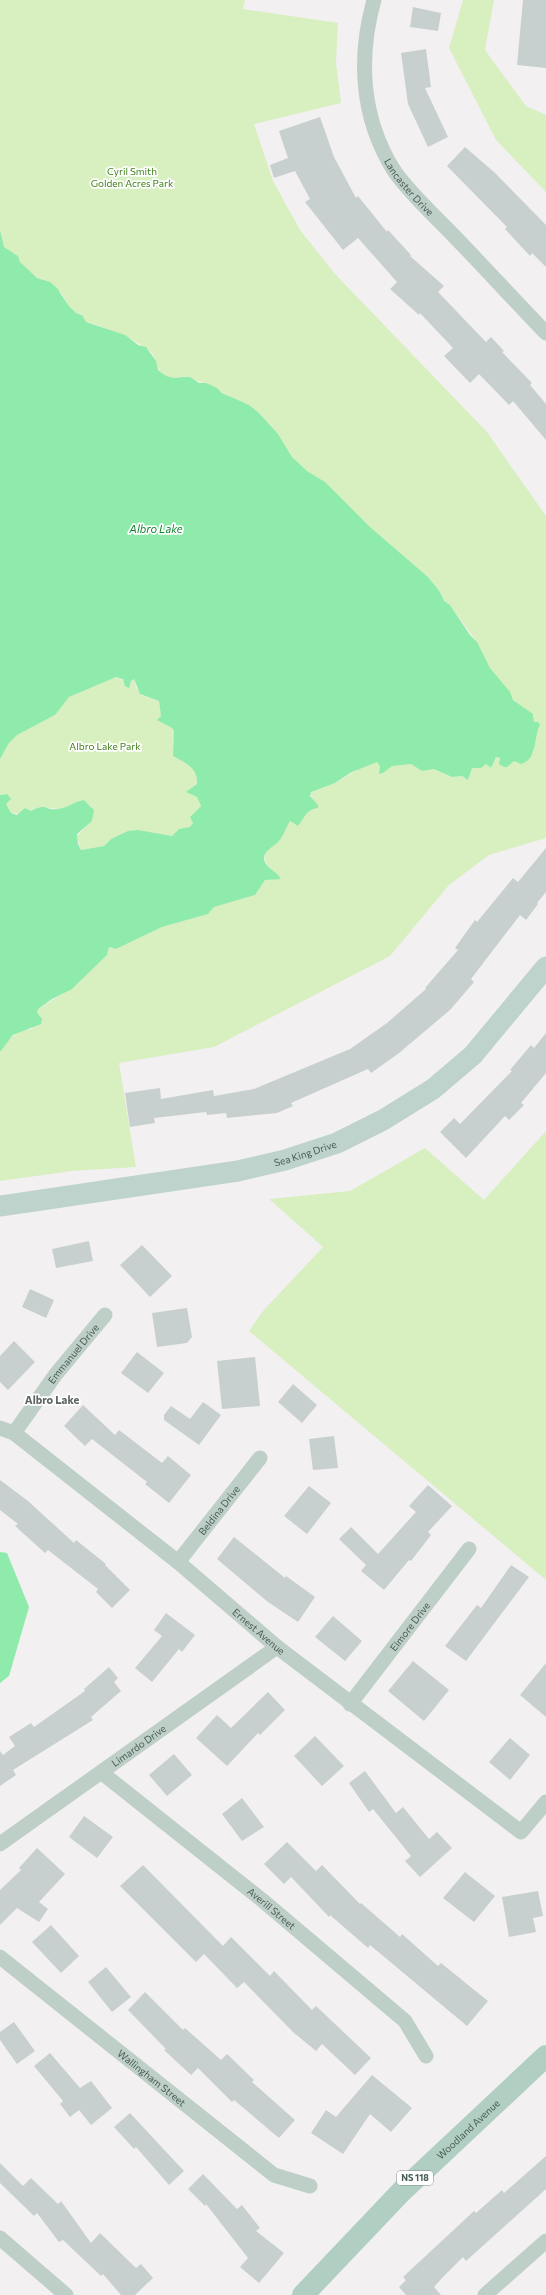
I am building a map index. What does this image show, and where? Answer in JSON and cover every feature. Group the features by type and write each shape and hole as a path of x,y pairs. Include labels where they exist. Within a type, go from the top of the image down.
{"main road":[{"name":"Woodland Avenue","path":"303,2295 401,2192 542,2059"}],"street":[{"name":"Lancaster Drive","path":"374,0 367,25 364,73 368,107 380,142 399,176 546,333"},
{"name":"Sea King Drive","path":"0,1206 238,1171 285,1160 337,1143 383,1120 433,1089 473,1055 546,968"},
{"name":"Emmanuel Drive","path":"14,1433 56,1374 105,1315"},
{"name":"Ernest Avenue","path":"0,1428 14,1433 178,1562 277,1647 350,1704 521,1832 546,1802"},
{"name":"Beldina Drive","path":"178,1562 260,1458"},
{"name":"Elmore Drive","path":"350,1704 469,1549"},
{"name":"Limardo Drive","path":"0,1844 102,1773 277,1647"},
{"name":"Averill Street","path":"102,1773 262,1900 405,2021 426,2056"},
{"name":"Wallingham Street","path":"0,1957 274,2175 310,2186"},
{"path":"0,2238 66,2295"},
{"path":"485,2295 546,2241"}],"green space":[{"name":"Cyril Smith Golden Acres Park","path":"0,0 245,0 243,9 338,23 336,63 341,103 254,124 273,181 300,230 335,274 487,432 546,516 546,838 489,855 449,885 390,956 214,1047 119,1063 136,1167 72,1171 0,1181 0,1052 13,1036 32,1029 41,1016 37,1012 38,1009 75,986 107,955 109,947 116,949 162,927 208,914 214,907 255,895 265,880 281,878 267,864 265,860 266,852 269,847 279,840 290,821 296,825 300,824 306,813 318,808 310,794 315,789 335,783 366,765 377,762 379,763 383,773 391,766 411,764 422,771 434,769 452,777 462,776 469,780 469,773 472,768 481,768 486,764 491,768 496,757 500,758 499,762 516,761 518,763 534,752 534,740 540,725 534,722 534,715 513,700 490,668 474,638 450,605 443,601 443,596 428,577 370,527 323,481 307,471 292,457 278,434 259,413 206,383 186,377 173,378 165,376 160,371 152,353 148,349 101,326 86,322 81,314 76,313 68,305 62,294 42,279 37,278 20,262 18,256 4,247 0,230"},
{"path":"463,0 494,0 485,50 526,106 546,115 546,192 496,140 449,48"},
{"name":"Albro Lake Park","path":"120,677 124,682 131,684 131,681 134,679 136,687 141,695 159,701 161,716 158,720 172,728 174,731 173,756 190,767 196,774 197,784 187,792 197,797 201,806 190,817 193,823 190,828 172,836 140,831 128,831 111,839 104,846 81,850 77,836 93,819 92,807 83,800 60,809 39,807 31,811 25,808 20,814 11,813 6,804 10,800 4,794 0,795 0,759 9,743 17,735 53,716 69,697 112,678"},
{"path":"546,1131 546,1580 249,1331 263,1311 323,1247 269,1199 350,1191 425,1148 484,1200"}],"water":[{"name":"Albro Lake","path":"0,230 4,247 18,256 20,262 37,278 50,282 57,288 68,305 76,313 82,315 86,322 125,335 138,345 146,347 156,361 158,370 163,374 173,378 190,377 199,383 206,383 217,388 222,393 249,405 259,413 278,434 292,457 307,471 325,482 370,527 428,577 439,591 444,601 450,605 470,635 477,642 490,668 510,692 513,700 533,714 534,722 538,722 540,725 533,753 530,758 521,764 514,761 507,767 504,767 499,764 500,758 496,757 491,768 486,764 481,768 472,768 468,780 462,776 452,777 434,769 422,771 411,764 392,766 383,773 379,774 380,766 377,762 352,772 335,783 311,792 310,796 318,805 318,808 308,812 298,826 290,821 280,840 265,854 264,860 266,864 281,879 265,880 255,895 214,907 208,914 162,927 116,949 109,947 107,955 72,989 52,999 38,1009 37,1012 42,1019 41,1024 13,1035 0,1052 0,795 7,794 11,799 6,804 11,813 17,815 25,808 31,811 40,807 58,809 84,800 94,810 92,821 77,834 78,844 81,850 104,846 111,839 128,831 138,830 172,836 179,829 190,827 193,823 190,817 201,806 197,797 186,792 197,784 196,774 190,767 173,756 174,731 172,728 157,720 161,716 159,701 140,694 134,679 131,681 129,688 125,686 123,679 116,677 69,697 55,715 17,735 9,743 0,759"},
{"path":"0,1552 7,1553 29,1607 9,1676 0,1683"}],"building":[{"path":"523,0 546,0 546,68 517,65"},
{"path":"413,7 441,13 438,31 410,27"},
{"path":"426,49 431,87 425,88 448,137 428,147 408,104 401,53"},
{"path":"320,117 334,157 356,198 358,196 387,232 388,230 411,255 410,256 444,286 438,292 486,342 491,337 504,351 502,352 532,383 530,385 546,404 546,440 513,401 509,405 479,374 470,383 444,356 453,348 420,313 419,315 390,289 397,282 358,238 343,250 305,202 310,199 295,171 274,178 270,165 288,158 279,131"},
{"path":"465,147 494,172 546,225 546,267 532,253 530,256 505,229 507,227 447,166"},
{"path":"546,848 546,892 526,920 520,915 471,979 474,982 450,1010 399,1053 371,1073 368,1069 291,1103 293,1106 277,1113 227,1118 226,1113 207,1115 206,1112 154,1118 155,1123 130,1127 125,1093 160,1088 161,1099 213,1090 214,1096 254,1089 350,1049 387,1023 426,989 425,988 458,950 455,948 475,920 477,922 513,878 518,882"},
{"path":"546,1033 546,1073 521,1103 524,1105 509,1120 505,1116 466,1158 440,1132 454,1118 460,1124 512,1071 510,1070 531,1045 534,1048"},
{"path":"89,1241 93,1261 56,1268 52,1249"},
{"path":"142,1245 172,1276 150,1297 120,1265"},
{"path":"30,1289 54,1300 46,1318 22,1307"},
{"path":"187,1308 192,1337 187,1343 157,1347 152,1313"},
{"path":"14,1341 35,1362 8,1390 0,1382 0,1356"},
{"path":"137,1352 164,1373 148,1393 121,1373"},
{"path":"255,1357 260,1406 222,1409 217,1361"},
{"path":"293,1384 317,1405 302,1423 278,1402"},
{"path":"203,1402 221,1415 199,1445 164,1420 164,1415 171,1406 190,1419"},
{"path":"83,1405 115,1435 119,1430 162,1463 168,1456 191,1475 169,1503 145,1484 147,1482 92,1439 85,1446 64,1426"},
{"path":"334,1436 338,1468 313,1470 309,1439"},
{"path":"0,1480 28,1501 74,1543 76,1540 106,1564 105,1565 130,1590 112,1608 96,1592 98,1589 48,1550 45,1553 15,1526 18,1524 0,1510"},
{"path":"428,1485 452,1506 428,1532 431,1535 411,1561 409,1560 384,1590 361,1571 366,1565 339,1539 351,1527 378,1554 416,1512 409,1506"},
{"path":"309,1486 331,1503 307,1534 284,1516"},
{"path":"234,1537 285,1578 286,1576 315,1597 298,1622 268,1602 217,1559"},
{"path":"511,1565 529,1577 466,1661 445,1646 477,1605 481,1608"},
{"path":"166,1613 195,1635 182,1652 179,1649 152,1682 135,1668 162,1636 154,1630"},
{"path":"333,1616 362,1641 345,1661 315,1637"},
{"path":"413,1661 449,1690 424,1721 388,1691"},
{"path":"546,1663 546,1717 520,1695"},
{"path":"109,1667 118,1678 114,1682 121,1691 91,1717 93,1720 13,1770 16,1775 0,1786 0,1751 3,1755 15,1746 9,1737 31,1723 34,1727 85,1691 84,1689"},
{"path":"268,1692 285,1710 260,1735 258,1733 227,1766 196,1738 217,1715 231,1728"},
{"path":"315,1736 344,1766 322,1786 294,1756"},
{"path":"510,1738 530,1755 510,1780 489,1762"},
{"path":"174,1754 192,1775 167,1796 149,1775"},
{"path":"365,1771 396,1813 403,1807 429,1839 437,1832 452,1848 420,1877 405,1861 411,1856 373,1809 369,1812 349,1783"},
{"path":"242,1798 264,1827 242,1841 222,1814"},
{"path":"84,1816 113,1837 97,1858 69,1837"},
{"path":"287,1842 316,1871 322,1865 360,1904 361,1903 400,1937 402,1934 438,1966 441,1963 488,2001 467,2026 370,1945 368,1948 330,1915 329,1917 291,1877 284,1884 264,1864"},
{"path":"37,1848 65,1874 39,1902 48,1909 39,1922 17,1908 0,1925 0,1890 21,1870 19,1868"},
{"path":"143,1865 223,1946 231,1937 270,1976 274,1971 312,2010 316,2006 371,2058 355,2075 322,2044 316,2051 293,2032 244,1982 237,1988 204,1954 196,1962 120,1886"},
{"path":"465,1872 495,1896 474,1922 443,1898"},
{"path":"538,1891 543,1916 533,1918 536,1932 509,1937 502,1897"},
{"path":"51,1925 79,1956 61,1973 32,1942"},
{"path":"106,1967 131,1997 112,2012 88,1982"},
{"path":"145,1992 183,2030 185,2028 221,2060 227,2054 254,2080 252,2082 295,2120 279,2138 234,2100 232,2102 198,2068 191,2075 164,2050 166,2049 128,2010"},
{"path":"14,2022 35,2051 17,2064 0,2040 0,2032"},
{"path":"50,2053 80,2088 91,2081 112,2108 91,2125 79,2110 70,2117 60,2104 63,2101 34,2066"},
{"path":"372,2075 412,2108 391,2132 370,2114 343,2154 311,2133 326,2110 336,2117"},
{"path":"130,2113 184,2171 169,2185 136,2147 134,2149 114,2127"},
{"path":"546,2156 546,2189 466,2261 463,2257 442,2278 434,2287 441,2295 406,2295 399,2287 406,2280 403,2277 474,2211 476,2213 502,2190 504,2193"},
{"path":"0,2163 23,2186 31,2178 58,2204 61,2201 91,2243 100,2233 136,2268 141,2264 153,2278 135,2295 121,2295 103,2274 101,2276 63,2240 59,2242 37,2213 34,2216 0,2183"},
{"path":"203,2174 237,2209 242,2205 260,2228 256,2231 284,2253 259,2283 240,2267 248,2258 206,2204 205,2206 188,2189"}],"district":[{"name":"Albro Lake","path":"52,1400"}]}
